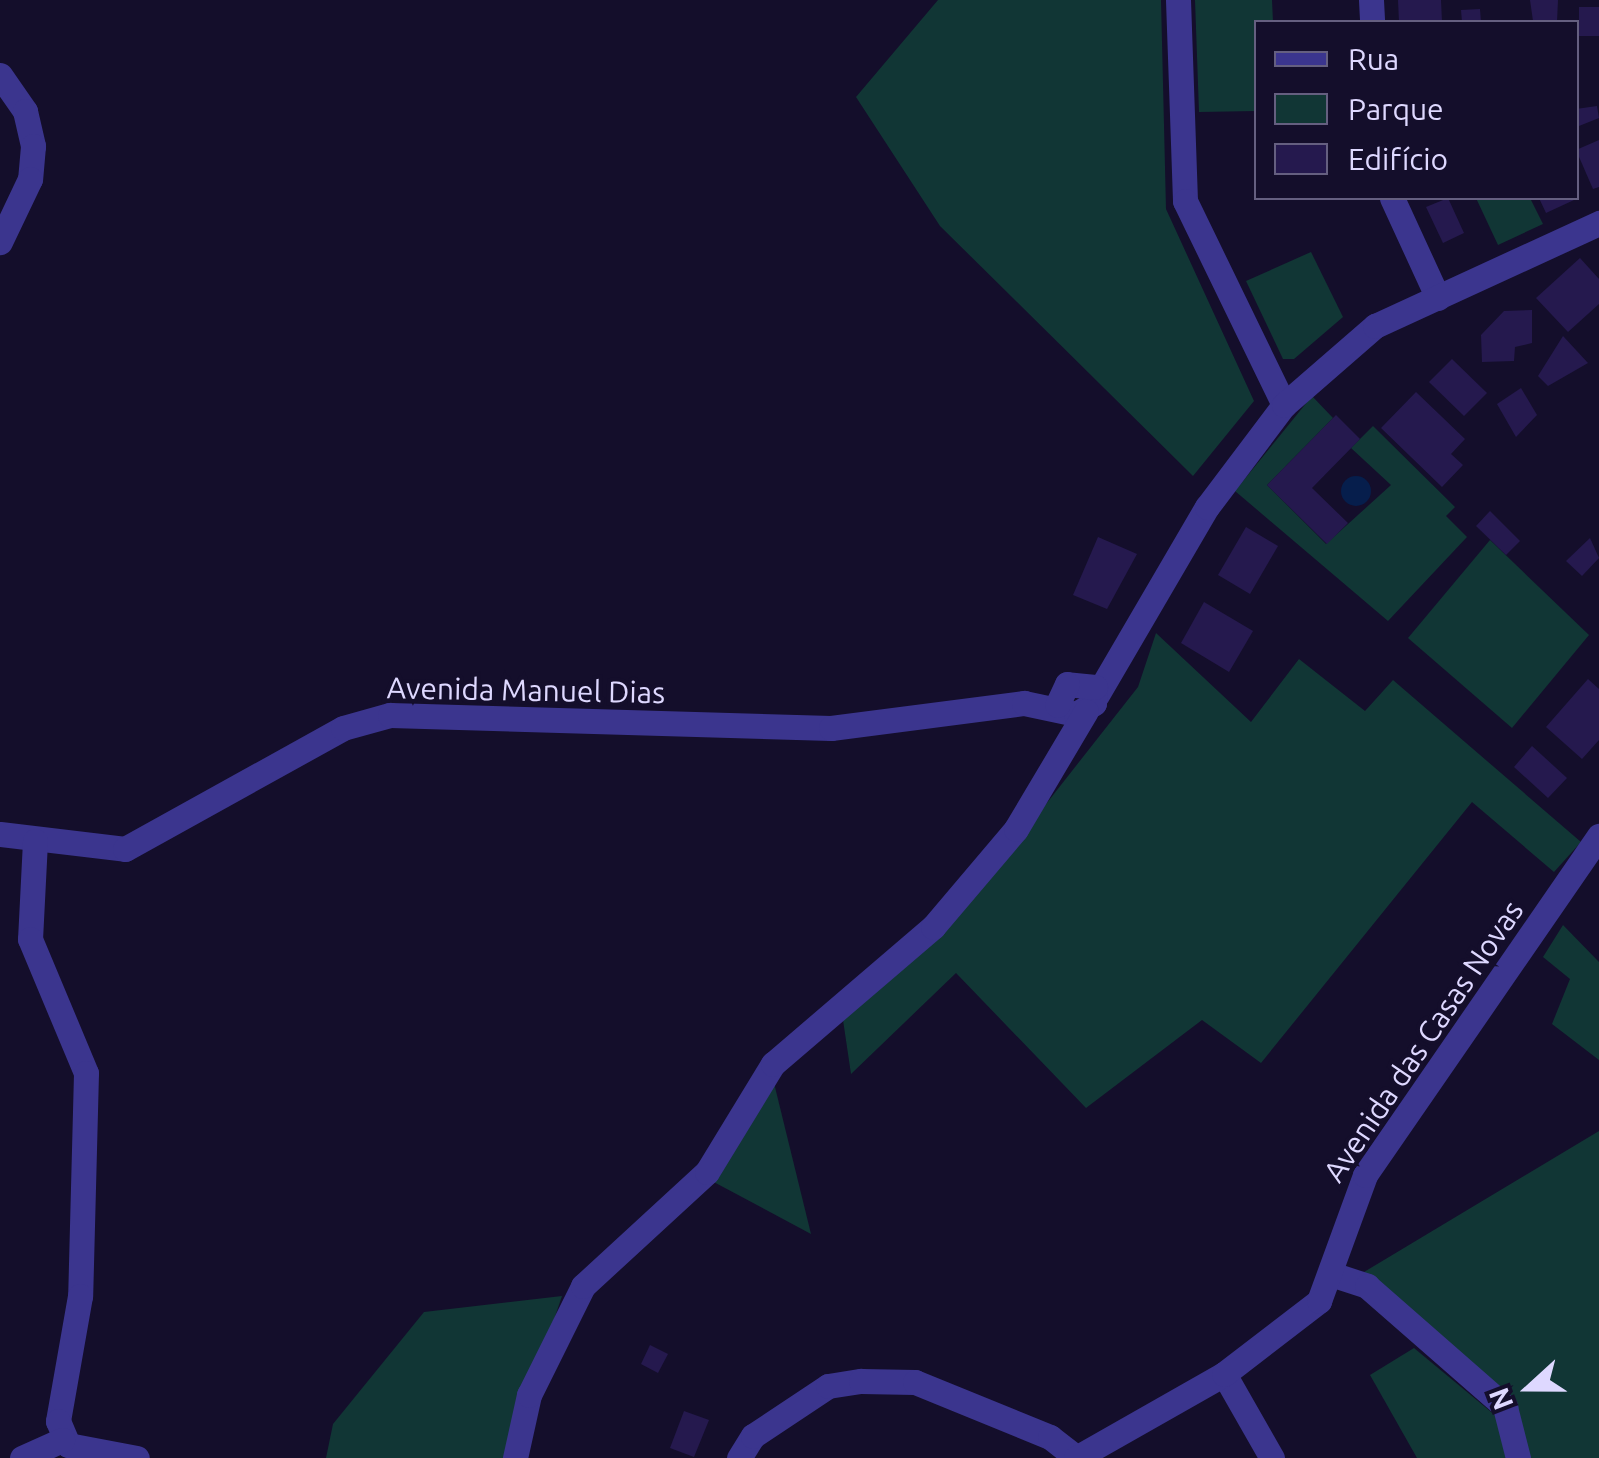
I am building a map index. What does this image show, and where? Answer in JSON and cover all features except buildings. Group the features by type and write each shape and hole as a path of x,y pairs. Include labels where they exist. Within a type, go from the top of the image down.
{"street":[{"path":"1178,0 1185,201 1284,405"},
{"path":"0,75 25,111 33,146 30,179 0,242"},
{"path":"1393,200 1438,298"},
{"path":"515,1458 530,1395 583,1286 707,1172 774,1064 932,926 1016,829 1067,750 1075,698 1114,664 1207,507 1284,405 1375,326 1599,223"},
{"name":"Avenida Manuel Dias","path":"0,834 34,842 124,849 153,840 343,728 390,714 831,728 1075,698"},
{"name":"Avenida das Casas Novas","path":"1076,1458 1224,1374 1303,1318 1331,1274 1365,1175 1599,836"},
{"path":"34,842 30,939 86,1073 80,1296 62,1440"},
{"path":"1331,1274 1367,1286 1505,1407 1518,1458"},
{"path":"1224,1374 1272,1458"},
{"path":"739,1458 753,1436 828,1386 861,1380 915,1382 1050,1437 1076,1458"},
{"path":"22,1458 62,1440 136,1458"}],"green space":[{"path":"938,0 1161,0 1166,209 1254,401 1193,476 940,226 856,97"},
{"path":"1195,0 1272,0 1273,20 1254,20 1254,111 1199,112"},
{"path":"1477,200 1531,200 1543,224 1498,245"},
{"path":"1311,252 1343,317 1294,359 1283,359 1246,281"},
{"path":"1312,396 1333,418 1267,485 1326,544 1391,485 1351,448 1373,426 1455,507 1446,516 1467,537 1388,621 1235,491"},
{"path":"1490,540 1589,635 1512,728 1408,638"},
{"path":"1156,633 1251,722 1299,659 1365,711 1393,680 1581,842 1554,872 1472,802 1261,1063 1202,1020 1086,1108 956,973 851,1074 843,1020 954,921 1138,687"},
{"path":"1563,925 1599,962 1599,1060 1552,1024 1570,979 1543,957"},
{"path":"774,1083 811,1234 710,1180"},
{"path":"1599,1131 1599,1458 1518,1458 1518,1431 1364,1272"},
{"path":"562,1296 507,1458 326,1458 333,1424 424,1312"},
{"path":"1414,1348 1496,1416 1506,1458 1417,1458 1370,1375"}],"water":[{"path":"1356,476 1370,485 1371,491 1362,505 1356,506 1342,497 1341,491 1350,477"}]}
